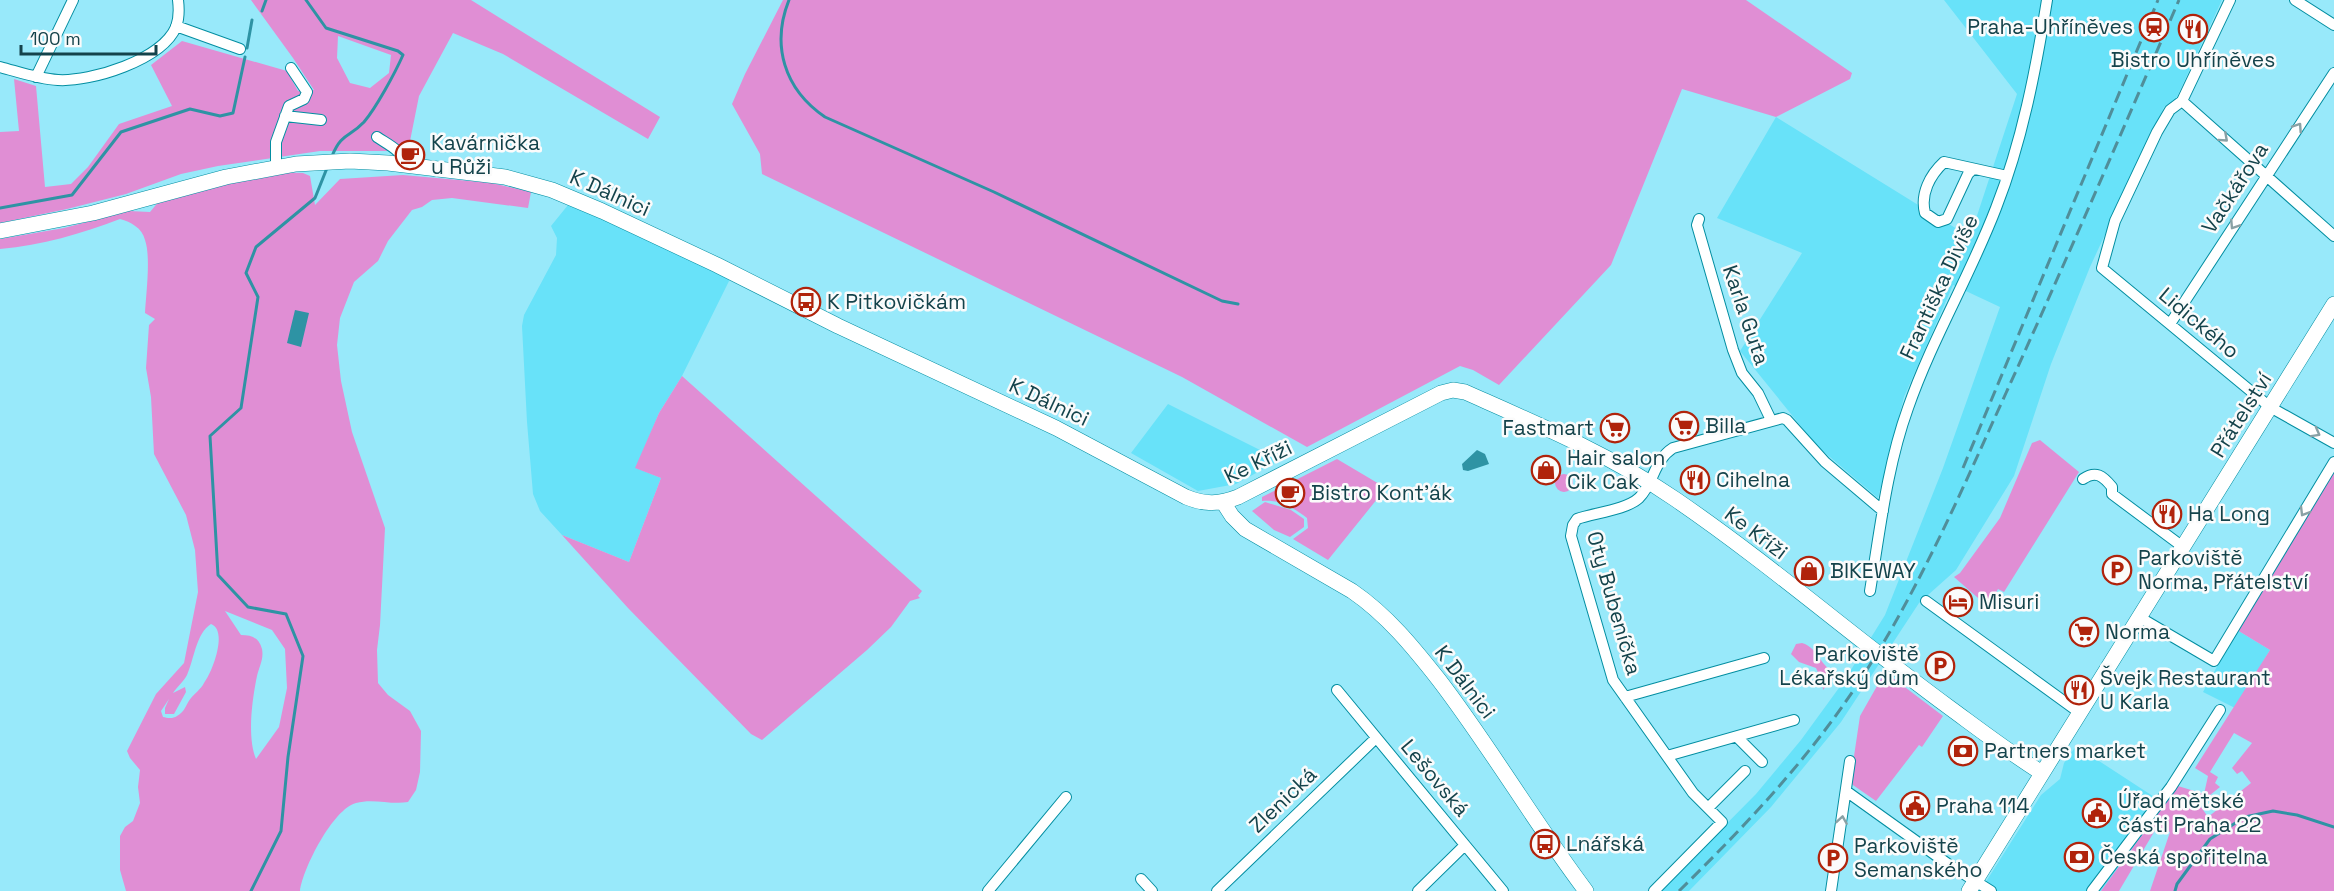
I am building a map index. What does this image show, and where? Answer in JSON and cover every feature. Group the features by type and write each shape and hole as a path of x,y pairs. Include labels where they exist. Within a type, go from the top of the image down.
{"street":[{"path":"36,77 73,0"},
{"path":"0,66 36,77 60,80 85,79 110,72 144,58 160,47 176,26 178,0"},
{"name":"Františka Diviše","path":"1870,591 1883,511 1900,434 1914,390 1996,210 2033,73 2047,0"},
{"path":"2230,0 2182,100 2334,236"},
{"path":"2295,0 2334,25"},
{"path":"176,26 240,49"},
{"path":"276,166 276,142 289,106 304,99 307,92 291,68"},
{"name":"Vačkářova","path":"2170,324 2334,73"},
{"name":"Lidického","path":"2182,100 2170,110 2157,132 2115,221 2102,268 2270,407 2334,443"},
{"path":"285,116 321,120"},
{"path":"377,136 400,154 403,164"},
{"name":"K Dálnici","path":"0,231 83,216 226,177 276,166 316,162 403,164 505,177 552,190 1056,428 1186,497 1205,503 1223,502 1232,516 1245,529 1352,591 1373,606 1395,627 1462,710 1586,891"},
{"path":"1973,169 1968,174 1947,219 1938,222 1925,213 1923,203 1926,189 1935,170 1944,162 2007,176"},
{"name":"Karla Guta","path":"1700,219 1697,225 1733,350 1742,373 1758,393 1771,420"},
{"name":"Přátelství","path":"1972,887 2334,304"},
{"name":"Ke Kříži","path":"1223,502 1238,497 1433,397 1453,390 1465,392 1554,432 1648,482 1714,526 1895,667 2042,773"},
{"path":"1648,482 1660,460 1673,448 1783,418 1824,462 1883,511"},
{"path":"2139,617 2214,661 2334,462"},
{"path":"2083,479 2091,474 2098,474 2112,487 2112,494 2183,547"},
{"name":"Oty Bubeníčka","path":"1648,482 1642,494 1634,502 1577,519 1571,536 1613,680 1693,793 1708,808"},
{"path":"1926,601 2080,713"},
{"name":"Oty Bubeníčka","path":"1625,697 1764,658"},
{"name":"Lešovská","path":"1337,690 1503,891"},
{"path":"2092,891 2171,787 2220,710"},
{"path":"1667,756 1794,720"},
{"path":"1737,736 1762,762"},
{"name":"Zlenická","path":"1217,891 1376,738"},
{"path":"1832,891 1850,761"},
{"path":"1654,891 1722,822 1708,808 1745,771"},
{"path":"1846,791 1972,887 1991,891"},
{"path":"988,891 1066,796"},
{"path":"1418,891 1465,845"},
{"path":"1141,879 1152,891"}],"shaded area":[{"path":"251,0 471,0 660,117 648,139 503,54 453,33 419,96 408,151 320,151 218,166 181,174 126,194 0,223 0,132 19,131 14,79 36,86 45,187 71,184 88,167 119,124 172,106 151,65 182,41 287,71 298,91 314,90","holes":["338,36 391,55 389,73 370,88 350,83 337,58"]},
{"path":"783,0 1746,0 1852,73 1850,79 1776,117 1682,89 1611,265 1499,385 1473,370 1460,366 1307,447 1182,377 762,174 760,154 732,104"},
{"path":"1944,0 2222,0 2176,99 2164,107 2090,267 2051,364 2014,476 1956,570 1919,603 1841,722 1771,807 1689,891 1660,891 1756,794 1801,740 1844,681 1885,615 1943,468 2000,307 1953,285 1904,397 1878,498 1817,446 1740,351 1802,253 1717,218 1776,117 1970,237 2017,94"},
{"path":"274,172 303,173 310,176 315,205 340,179 403,175 492,183 531,192 528,208 452,198 432,200 412,210 388,241 378,261 354,282 340,318 337,345 341,381 352,432 385,528 377,650 378,683 388,695 410,711 421,731 420,772 416,790 408,802 356,803 338,816 320,841 307,868 300,891 126,891 120,870 120,836 125,827 133,821 140,803 138,787 140,770 127,751 156,694 184,663 198,592 195,550 186,515 154,454 151,397 146,368 149,325 155,319 145,313 147,247 139,229 120,219 76,234 31,245 0,249 0,239 64,228 129,211 150,212 160,200","holes":["225,611 272,630 285,649 287,688 279,727 256,759 253,750 251,718 262,649 254,638 241,635","211,624 216,628 219,642 215,661 208,677 180,714 172,718 163,717 161,711 169,699 165,714 174,714 186,692 185,687 173,693 187,675 199,640"]},
{"path":"568,205 731,277 682,376 659,413 636,468 661,478 629,562 562,535 540,511 533,494 522,326 524,315 556,255 557,238 551,226"},
{"path":"295,310 309,313 301,347 287,343"},
{"path":"682,376 922,591 918,596 920,598 910,601 891,627 867,650 762,740 751,734 628,608 562,535 629,562 661,478 635,468 659,413"},
{"path":"1168,404 1280,460 1236,484 1198,491 1131,453"},
{"path":"2040,440 2079,472 2004,592 1998,589 1993,598 1998,601 1993,611 1954,577 1960,573 2000,518 2032,443"},
{"path":"1477,450 1485,454 1489,464 1468,471 1463,470 1462,464"},
{"path":"1337,459 1386,488 1328,560 1293,539 1308,528 1307,518 1286,505 1274,501 1262,501 1262,497"},
{"path":"2334,469 2334,891 2150,891 2170,832 2157,827 2119,891 2101,891 2178,786 2204,794 2208,776 2195,768 2270,650 2237,630","holes":["2234,733 2252,743 2232,768 2237,774 2242,771 2251,783 2208,817 2199,804 2220,787 2215,783 2218,777 2210,772"]},
{"path":"1564,474 1570,477 1573,483 1570,489 1564,492 1558,489 1555,483 1558,477"},
{"path":"1265,502 1291,510 1304,519 1304,527 1290,537 1274,530 1252,511"},
{"path":"2237,630 2270,650 2235,708 2203,692"},
{"path":"1802,643 1812,649 1827,667 1837,673 1823,690 1816,668 1799,662 1791,654 1796,644"},
{"path":"1885,672 1943,716 1922,747 1919,745 1876,801 1850,783 1860,716"},
{"path":"2076,746 2165,804 2101,891 1980,891 2041,795 2060,779 2064,763"}],"waterway":[{"path":"262,11 266,0"},
{"path":"306,0 326,28 398,51 403,55 369,116 339,143 332,156"},
{"path":"789,0 781,33 785,65 800,93 825,117 994,192 1222,301 1238,304"},
{"path":"247,48 252,20"},
{"path":"0,208 72,195 121,132 190,109 220,116 233,113 245,57"},
{"path":"251,891 281,831 288,757 303,656 286,614 248,607 218,575 210,436 241,408 258,297 246,273 256,247 315,198 327,168"},
{"path":"2175,891 2177,884 2210,839 2245,817 2273,811 2297,815 2334,827"}],"railway":[{"path":"1963,468 2158,0"},
{"path":"1679,891 1750,819 1794,769 1836,716 1898,617 1937,544 1972,469 2179,0"}],"place":[{"name":"Praha-Uhříněves","path":"2154,27"},
{"name":"Bistro Uhříněves","path":"2193,29"},
{"name":"Kavárnička u Růži","path":"410,155"},
{"name":"K Pitkovičkám","path":"806,302"},
{"name":"Billa","path":"1684,426"},
{"name":"Fastmart","path":"1615,428"},
{"name":"Hair salon Cik Cak","path":"1546,470"},
{"name":"Cihelna","path":"1695,480"},
{"name":"Bistro Kont'ák","path":"1290,493"},
{"name":"Ha Long","path":"2167,514"},
{"name":"Parkoviště Norma, Přátelství","path":"2117,570"},
{"name":"BIKEWAY","path":"1809,571"},
{"name":"Misuri","path":"1958,602"},
{"name":"Norma","path":"2084,632"},
{"name":"Parkoviště Lékařský dům","path":"1940,666"},
{"name":"Švejk Restaurant U Karla","path":"2079,690"},
{"name":"Partners market","path":"1963,751"},
{"name":"Praha 114","path":"1915,806"},
{"name":"Úřad mětské části Praha 22","path":"2097,813"},
{"name":"Lnářská","path":"1545,844"},
{"name":"Česká spořitelna","path":"2079,857"},
{"name":"Parkoviště Semanského","path":"1833,858"}]}
